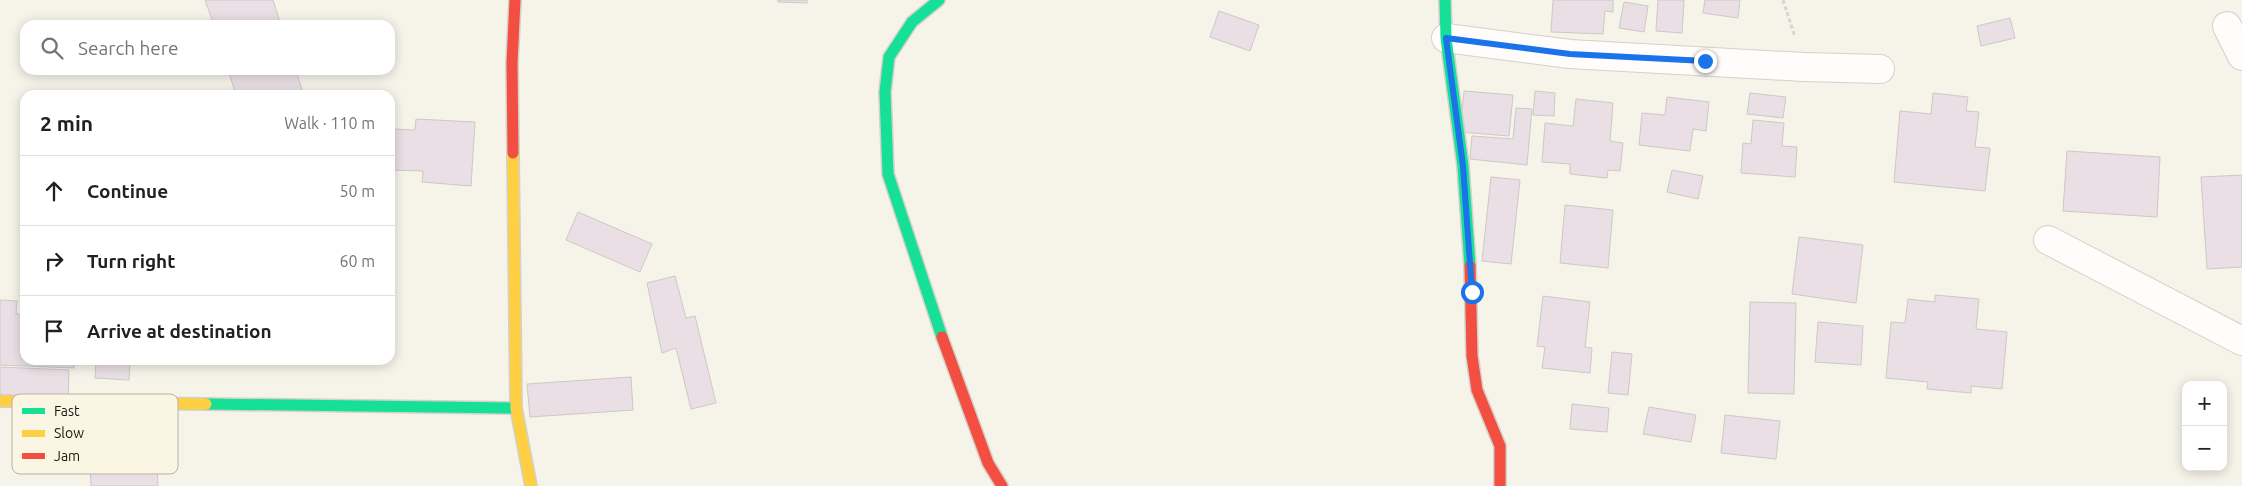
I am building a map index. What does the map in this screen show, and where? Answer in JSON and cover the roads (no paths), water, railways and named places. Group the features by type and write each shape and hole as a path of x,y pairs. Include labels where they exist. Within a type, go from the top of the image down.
{"street":[{"path":"515,0 512,63 516,408 531,486"},
{"path":"939,0 912,22 889,57 885,92 888,174 958,385 988,463 1002,486"},
{"path":"1445,0 1446,38 1463,166 1472,292 1472,356 1477,390 1500,446 1500,486"},
{"path":"2228,26 2242,56"},
{"path":"1446,38 1570,54 1804,67 1880,69"},
{"path":"2048,240 2242,341"},
{"path":"178,403 516,408"}]}
